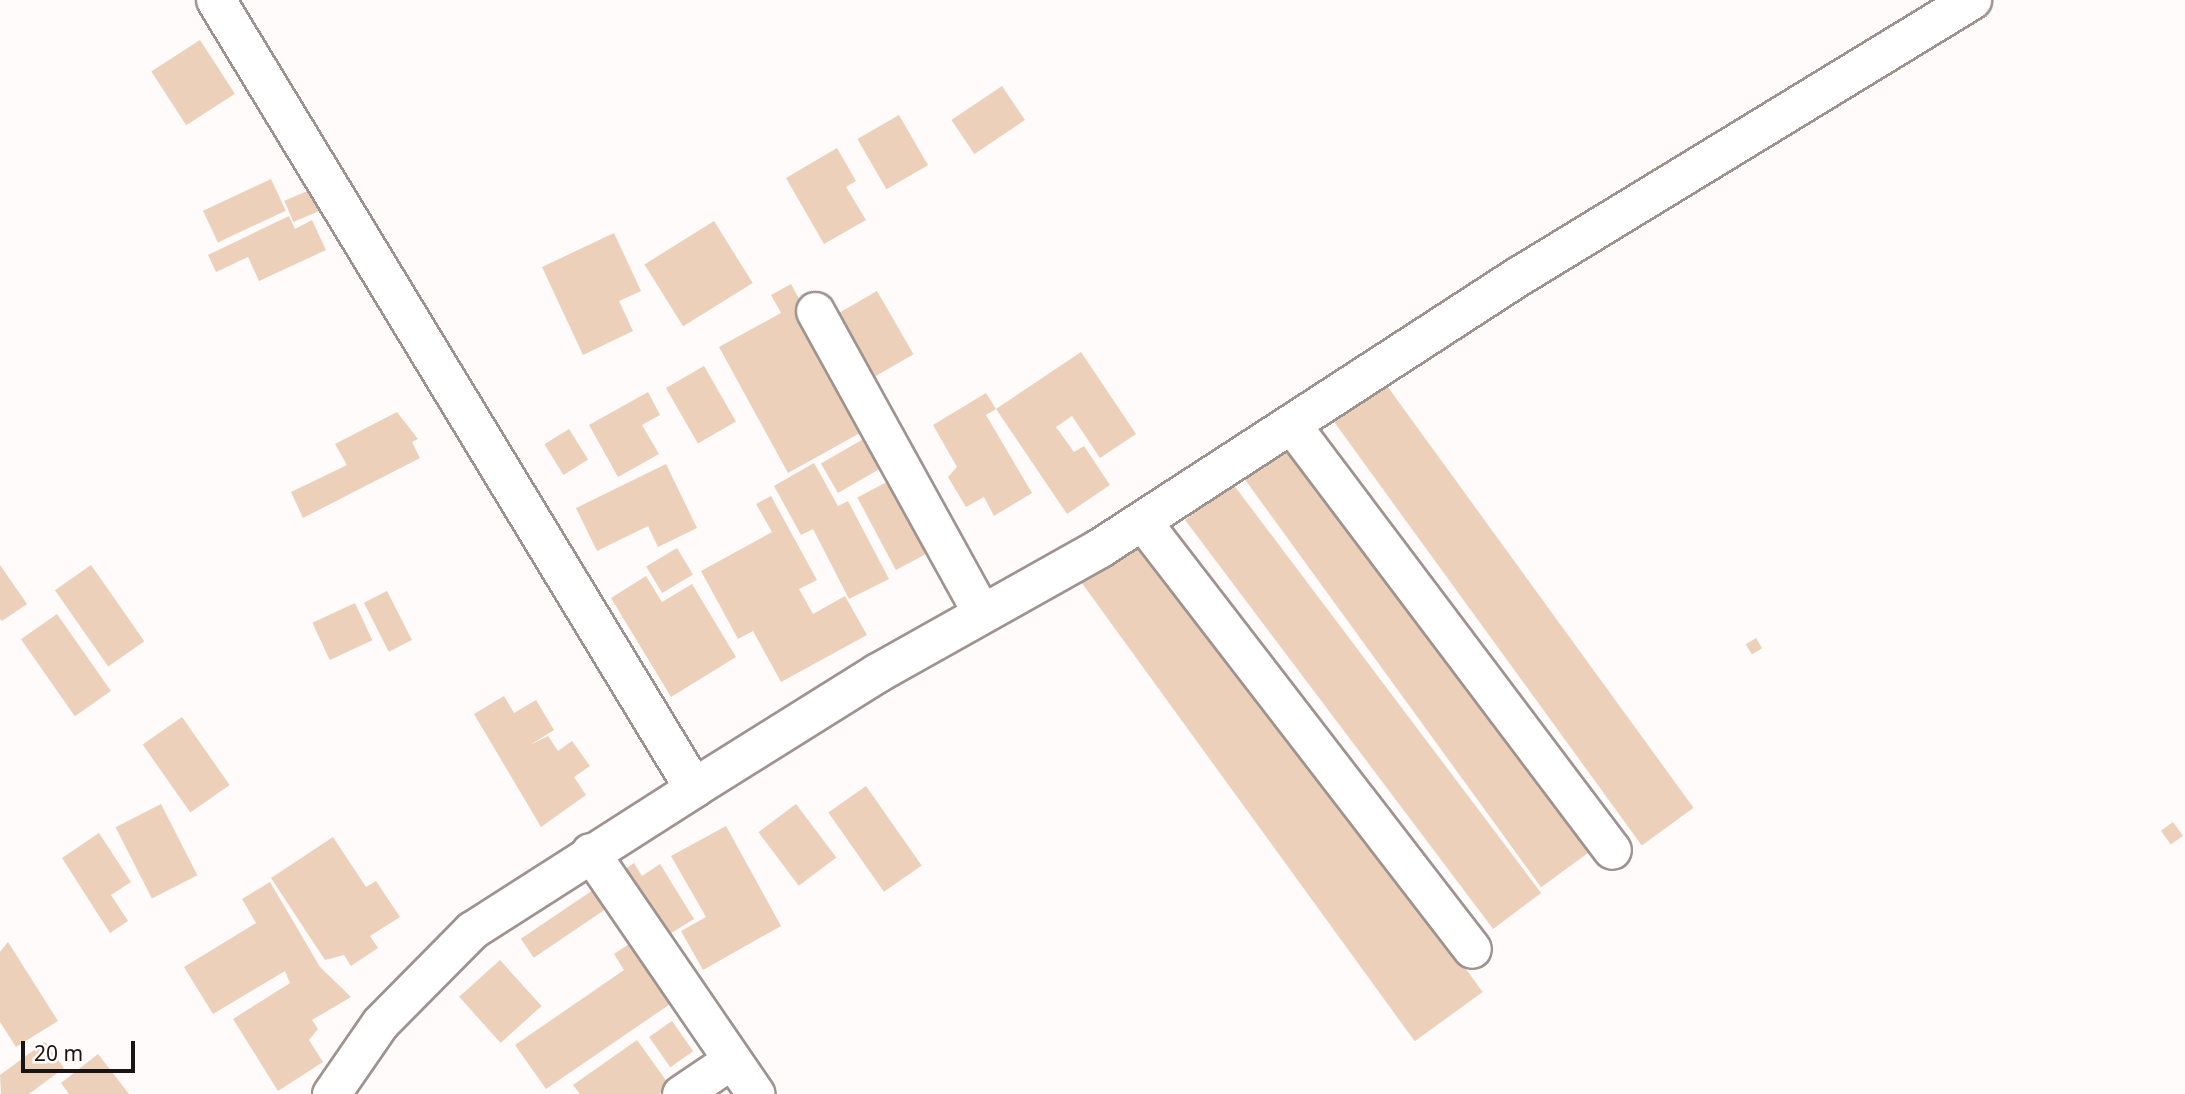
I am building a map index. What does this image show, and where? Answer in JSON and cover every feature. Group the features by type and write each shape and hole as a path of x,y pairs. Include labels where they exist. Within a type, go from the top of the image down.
{"street":[{"path":"216,0 694,788"},
{"path":"331,1094 380,1023 472,930 590,852 981,612 1142,521 1518,277 1972,0"},
{"path":"815,311 981,612"},
{"path":"1291,424 1612,850"},
{"path":"1142,521 1472,949"},
{"path":"590,852 730,1061 756,1094"},
{"path":"681,1094 730,1061"}],"building":[{"path":"200,40 235,94 186,125 151,72"},
{"path":"1002,86 1025,120 974,154 951,120"},
{"path":"899,115 928,165 886,189 857,139"},
{"path":"837,148 856,181 846,187 866,220 824,244 786,178"},
{"path":"271,179 286,211 218,242 203,211"},
{"path":"312,189 321,210 293,222 284,201"},
{"path":"289,216 295,229 312,220 326,250 259,281 248,257 216,272 208,255"},
{"path":"714,221 753,283 683,326 644,264"},
{"path":"614,233 641,291 619,301 633,331 583,355 542,267"},
{"path":"791,284 869,428 788,473 719,347 781,313 771,295"},
{"path":"877,291 914,354 871,379 835,316"},
{"path":"1081,352 1136,434 1100,458 1072,416 1056,427 1074,452 1084,446 1110,485 1067,514 996,409"},
{"path":"704,366 736,421 698,443 666,388"},
{"path":"1382,379 1694,808 1642,845 1330,417"},
{"path":"648,392 660,415 642,425 659,454 618,477 589,425"},
{"path":"986,393 996,409 986,415 1032,493 994,516 984,497 966,507 948,477 957,467 933,425"},
{"path":"397,412 418,439 412,442 420,458 303,518 291,492 347,465 335,444"},
{"path":"569,429 588,460 563,475 544,444"},
{"path":"872,434 889,463 838,493 821,464"},
{"path":"1296,441 1593,850 1541,887 1244,479"},
{"path":"814,463 838,506 848,501 889,579 849,599 813,529 801,535 774,486"},
{"path":"666,464 697,528 658,547 648,526 597,551 576,508"},
{"path":"898,476 936,548 896,570 857,498"},
{"path":"1233,484 1541,893 1493,929 1185,520"},
{"path":"771,496 817,580 799,589 813,614 845,596 867,635 781,682 753,631 738,639 701,571 772,532 756,504"},
{"path":"1150,534 1483,992 1415,1041 1082,583"},
{"path":"677,548 693,575 662,593 646,567"},
{"path":"0,565 27,604 2,621 0,619"},
{"path":"91,565 144,641 108,666 55,590"},
{"path":"646,576 662,602 692,584 736,657 671,697 611,598"},
{"path":"387,591 412,640 389,652 364,603"},
{"path":"355,603 372,640 330,660 312,623"},
{"path":"57,614 111,691 75,716 21,639"},
{"path":"1756,638 1762,648 1752,654 1746,644"},
{"path":"504,696 514,713 536,700 554,730 530,745 548,736 558,751 572,741 590,766 574,777 586,795 541,827 474,714"},
{"path":"182,717 230,785 190,813 143,745"},
{"path":"866,786 922,865 884,892 828,812"},
{"path":"161,804 197,875 152,898 116,827"},
{"path":"796,804 836,858 799,886 758,832"},
{"path":"2173,822 2183,836 2171,845 2161,831"},
{"path":"726,826 781,926 703,970 681,931 706,917 671,856"},
{"path":"99,833 131,882 111,895 128,921 110,933 62,858"},
{"path":"333,837 366,887 376,881 400,917 370,936 378,948 351,966 344,955 325,960 271,878"},
{"path":"634,863 642,876 660,864 694,919 660,940 618,874"},
{"path":"270,882 320,967 351,997 312,1020 318,1029 309,1040 323,1062 278,1091 233,1019 290,983 285,971 213,1014 184,967 256,923 242,899"},
{"path":"593,890 606,909 534,958 521,939"},
{"path":"635,940 676,1000 546,1089 515,1045 624,970 614,954"},
{"path":"8,942 58,1021 16,1047 0,1022 0,952"},
{"path":"500,960 541,1006 501,1043 459,997"},
{"path":"672,1021 693,1051 670,1067 649,1037"},
{"path":"637,1040 670,1086 659,1094 580,1094 573,1085"},
{"path":"45,1042 64,1068 29,1094 1,1094 0,1075"},
{"path":"98,1054 129,1094 69,1094 61,1083"}]}
